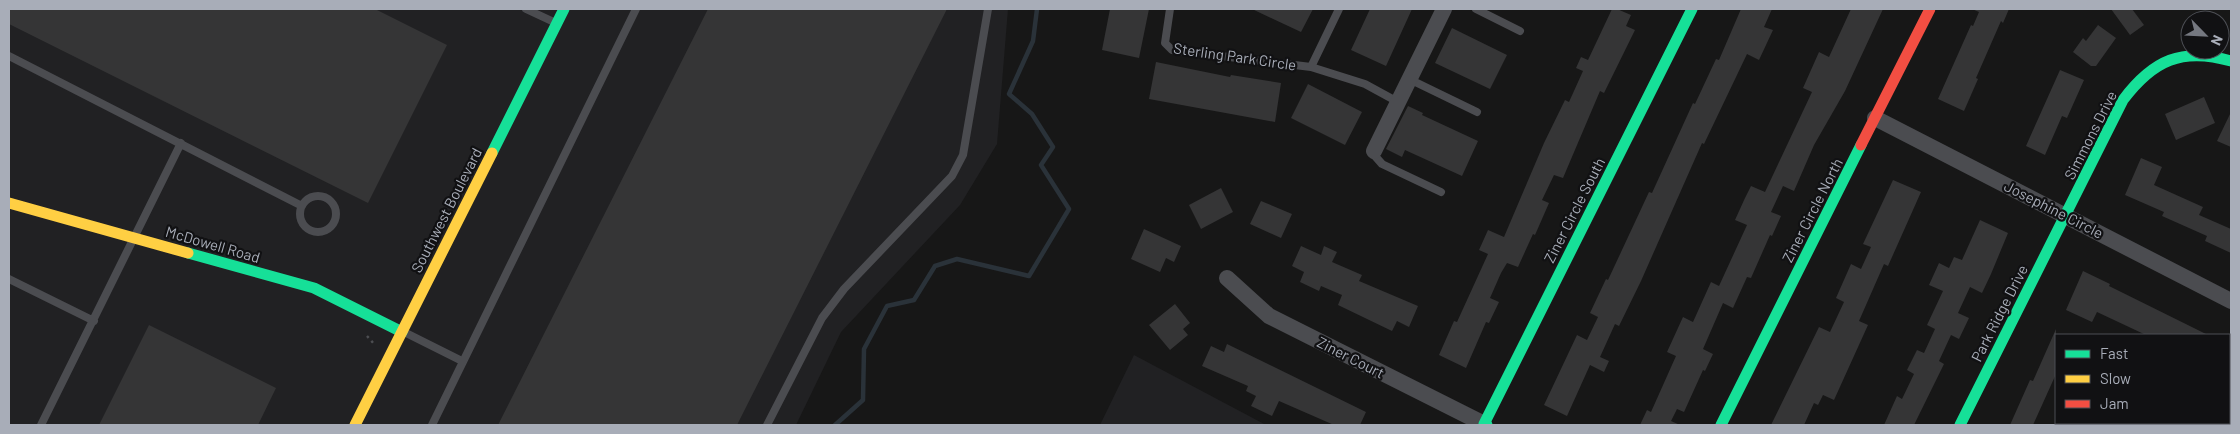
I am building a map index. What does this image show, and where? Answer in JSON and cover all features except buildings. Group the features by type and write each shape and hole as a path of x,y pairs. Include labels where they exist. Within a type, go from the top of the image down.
{"street":[{"name":"Southwest Boulevard","path":"355,425 564,9"},
{"path":"1374,151 1444,9"},
{"name":"Ziner Circle South","path":"1485,424 1692,9"},
{"name":"Ziner Circle North","path":"1721,425 1930,9"},
{"name":"Simmons Drive","path":"2066,215 2123,100 2142,74 2170,59 2187,55 2218,56 2231,61"},
{"name":"Josephine Circle","path":"1875,118 2231,301"},
{"name":"McDowell Road","path":"9,203 314,288 402,332"},
{"name":"Park Ridge Drive","path":"1960,425 2066,215"},
{"name":"Ziner Court","path":"1226,278 1269,316 1485,424"}],"lane":[{"path":"526,9 557,24"},
{"path":"432,425 636,9"},
{"path":"767,425 822,318 844,289 952,176 964,155 988,9"},
{"name":"Sterling Park Circle","path":"1170,9 1164,38 1165,43 1172,50 1312,67 1365,84 1398,102"},
{"name":"Sterling Park Circle","path":"1312,67 1339,9"},
{"path":"1476,9 1520,31"},
{"path":"9,56 302,206"},
{"path":"1409,79 1477,112"},
{"path":"42,425 136,238 181,143"},
{"path":"1374,151 1374,156 1382,164 1441,192"},
{"path":"322,196 327,198 335,208 334,220 328,228 316,232 311,230 302,223 300,212 302,206 310,198 322,196"},
{"path":"9,279 94,321"},
{"path":"402,332 462,361"}],"shaded area":[{"path":"9,9 1008,9 997,144 960,205 841,332 796,425 9,425"},
{"path":"1134,355 1266,425 1100,425"}],"waterway":[{"path":"835,425 863,400 864,349 887,306 914,300 935,266 957,259 1029,276 1069,209 1041,165 1053,147 1032,114 1009,94 1033,41 1037,9"}],"traffic: fast":[{"path":"492,153 564,9"},
{"path":"1487,425 1484,424 1692,9"},
{"path":"1960,425 2123,100 2146,75 2157,66 2170,60 2198,56 2231,61"},
{"path":"1721,425 1861,145"},
{"path":"188,253 314,288 402,332"}],"traffic: slow":[{"path":"355,425 492,153"},
{"path":"9,203 188,253"}],"traffic: jam":[{"path":"1861,145 1930,9"}]}
